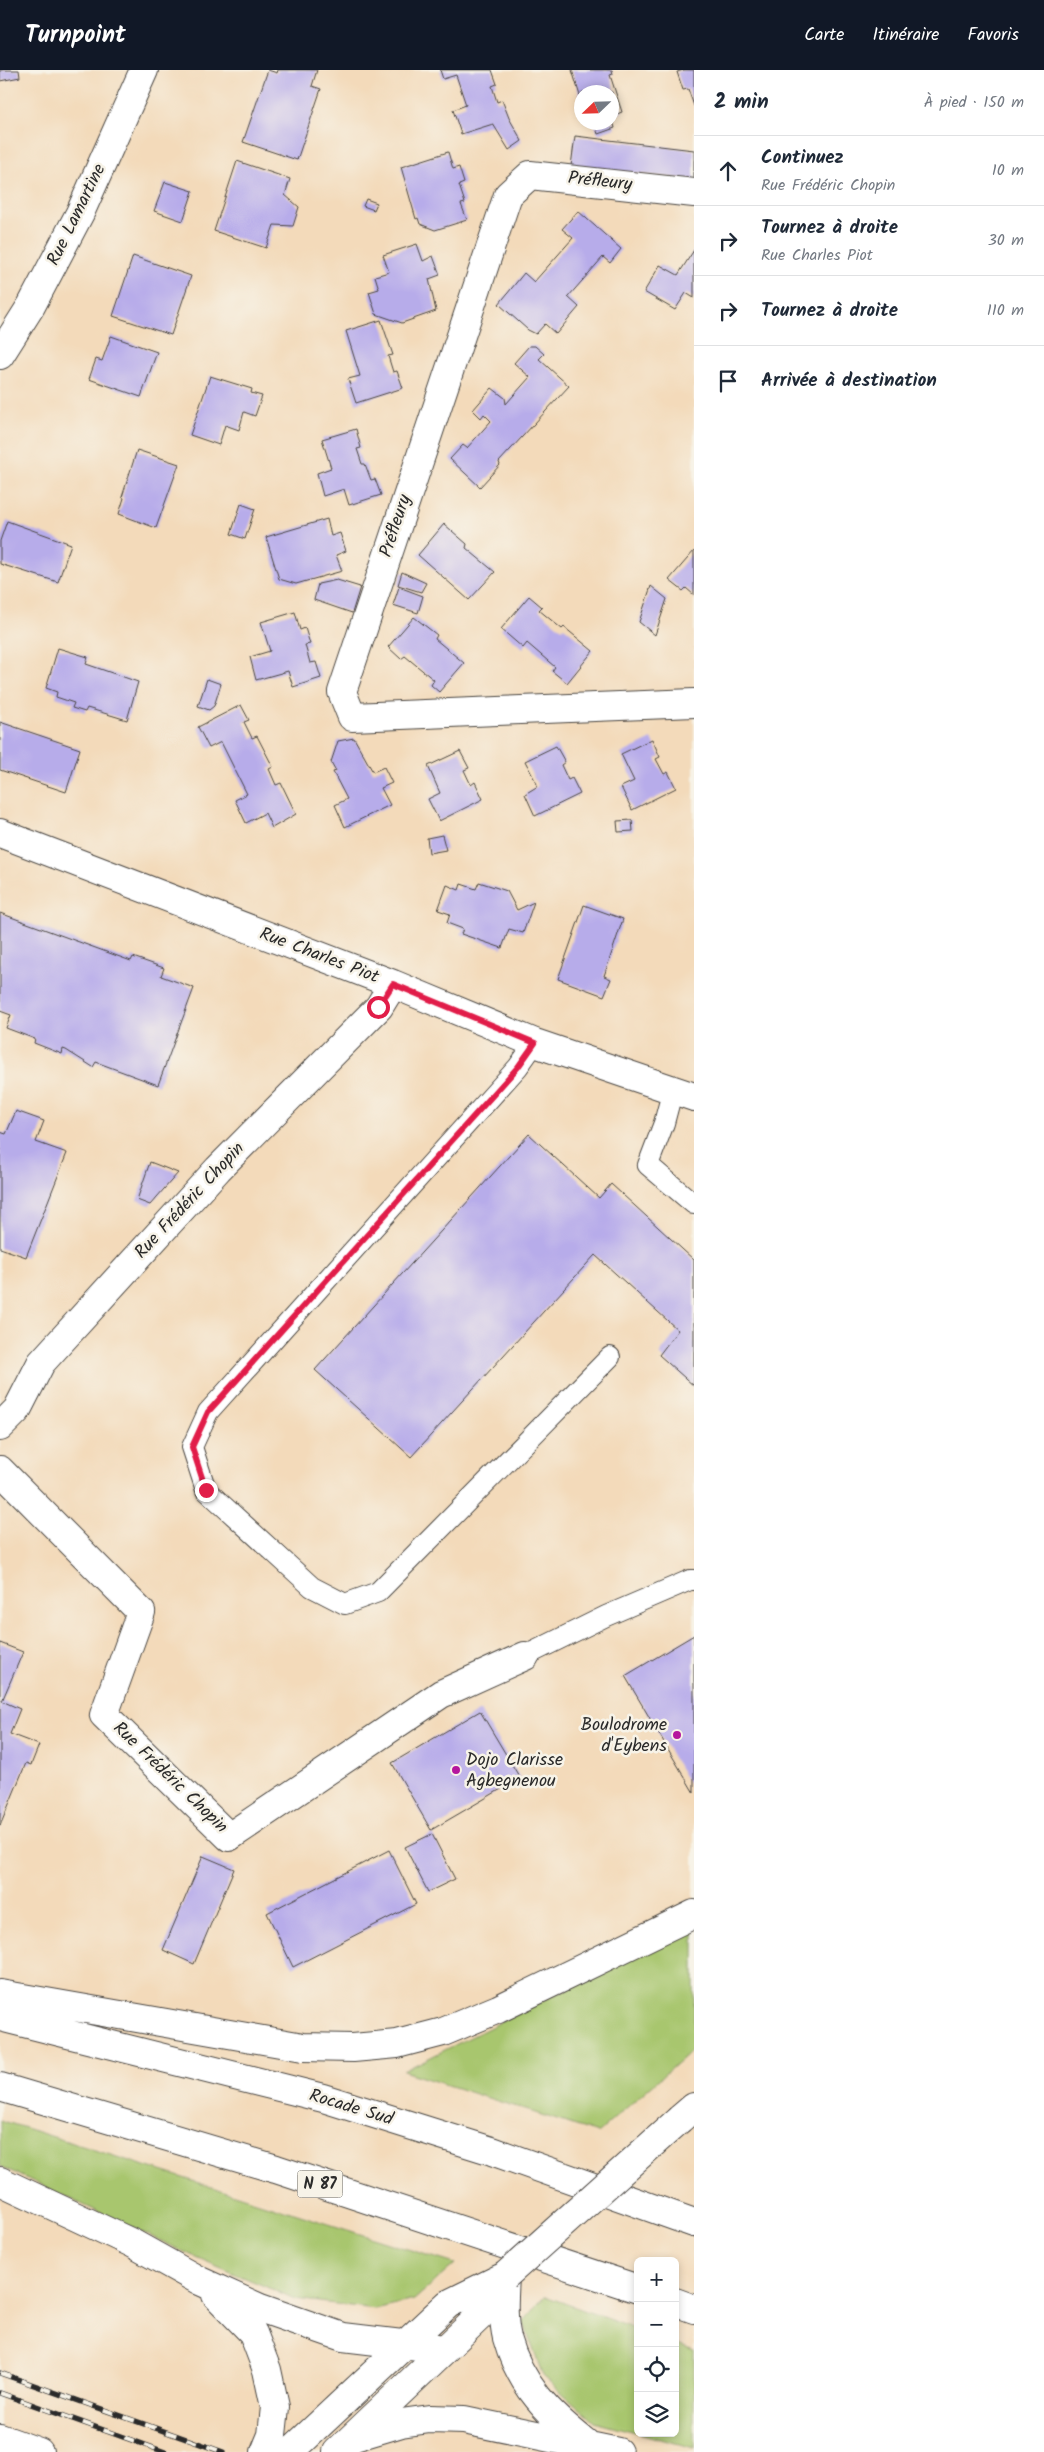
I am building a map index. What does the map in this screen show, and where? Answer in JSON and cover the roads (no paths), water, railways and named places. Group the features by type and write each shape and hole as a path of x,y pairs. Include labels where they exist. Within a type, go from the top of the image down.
{"main road":[{"name":"Rue Lamartine","path":"0,355 31,306 80,212 144,70"},
{"name":"Préfleury","path":"694,193 530,175 508,195 342,692 352,717 694,702"},
{"name":"Rue Charles Piot","path":"0,833 393,984 535,1043 684,1093"},
{"name":"Rue Frédéric Chopin","path":"6,1415 41,1363 218,1169 378,1007 393,984"},
{"name":"Rue Frédéric Chopin","path":"0,1470 141,1612 104,1715 228,1837 441,1694 525,1656"},
{"path":"0,1994 304,2047 354,2048 397,2044 443,2032 498,2010 694,1914"},
{"name":"Rocade Sud","path":"0,2017 323,2098 492,2151 694,2223"},
{"name":"N 87","path":"0,2087 276,2169 634,2288"},
{"path":"290,2452 448,2304 505,2276 687,2113"},
{"path":"492,2151 694,2208"},
{"path":"0,2181 260,2308 343,2337 403,2346 444,2349"},
{"path":"345,2445 479,2317 505,2276"},
{"path":"505,2276 504,2312 507,2337 529,2386 545,2408 589,2446"},
{"path":"200,2280 253,2333 267,2370 275,2407 272,2435 266,2452"},
{"path":"679,2303 694,2308"},
{"path":"345,2445 401,2423 430,2419 464,2420 618,2452"},
{"path":"0,2438 40,2452"}],"lane":[{"path":"535,1043 518,1067 208,1412 192,1447 206,1490 312,1587 345,1604 378,1592 610,1357"},
{"path":"684,1093 664,1123 648,1165 694,1204"},
{"path":"525,1656 606,1616 690,1580 694,1580"}],"railway":[{"path":"0,2373 223,2452"},
{"path":"0,2393 165,2452"}],"place":[{"name":"Boulodrome d'Eybens","path":"677,1735"},
{"name":"Dojo Clarisse Agbegnenou","path":"456,1770"}]}
